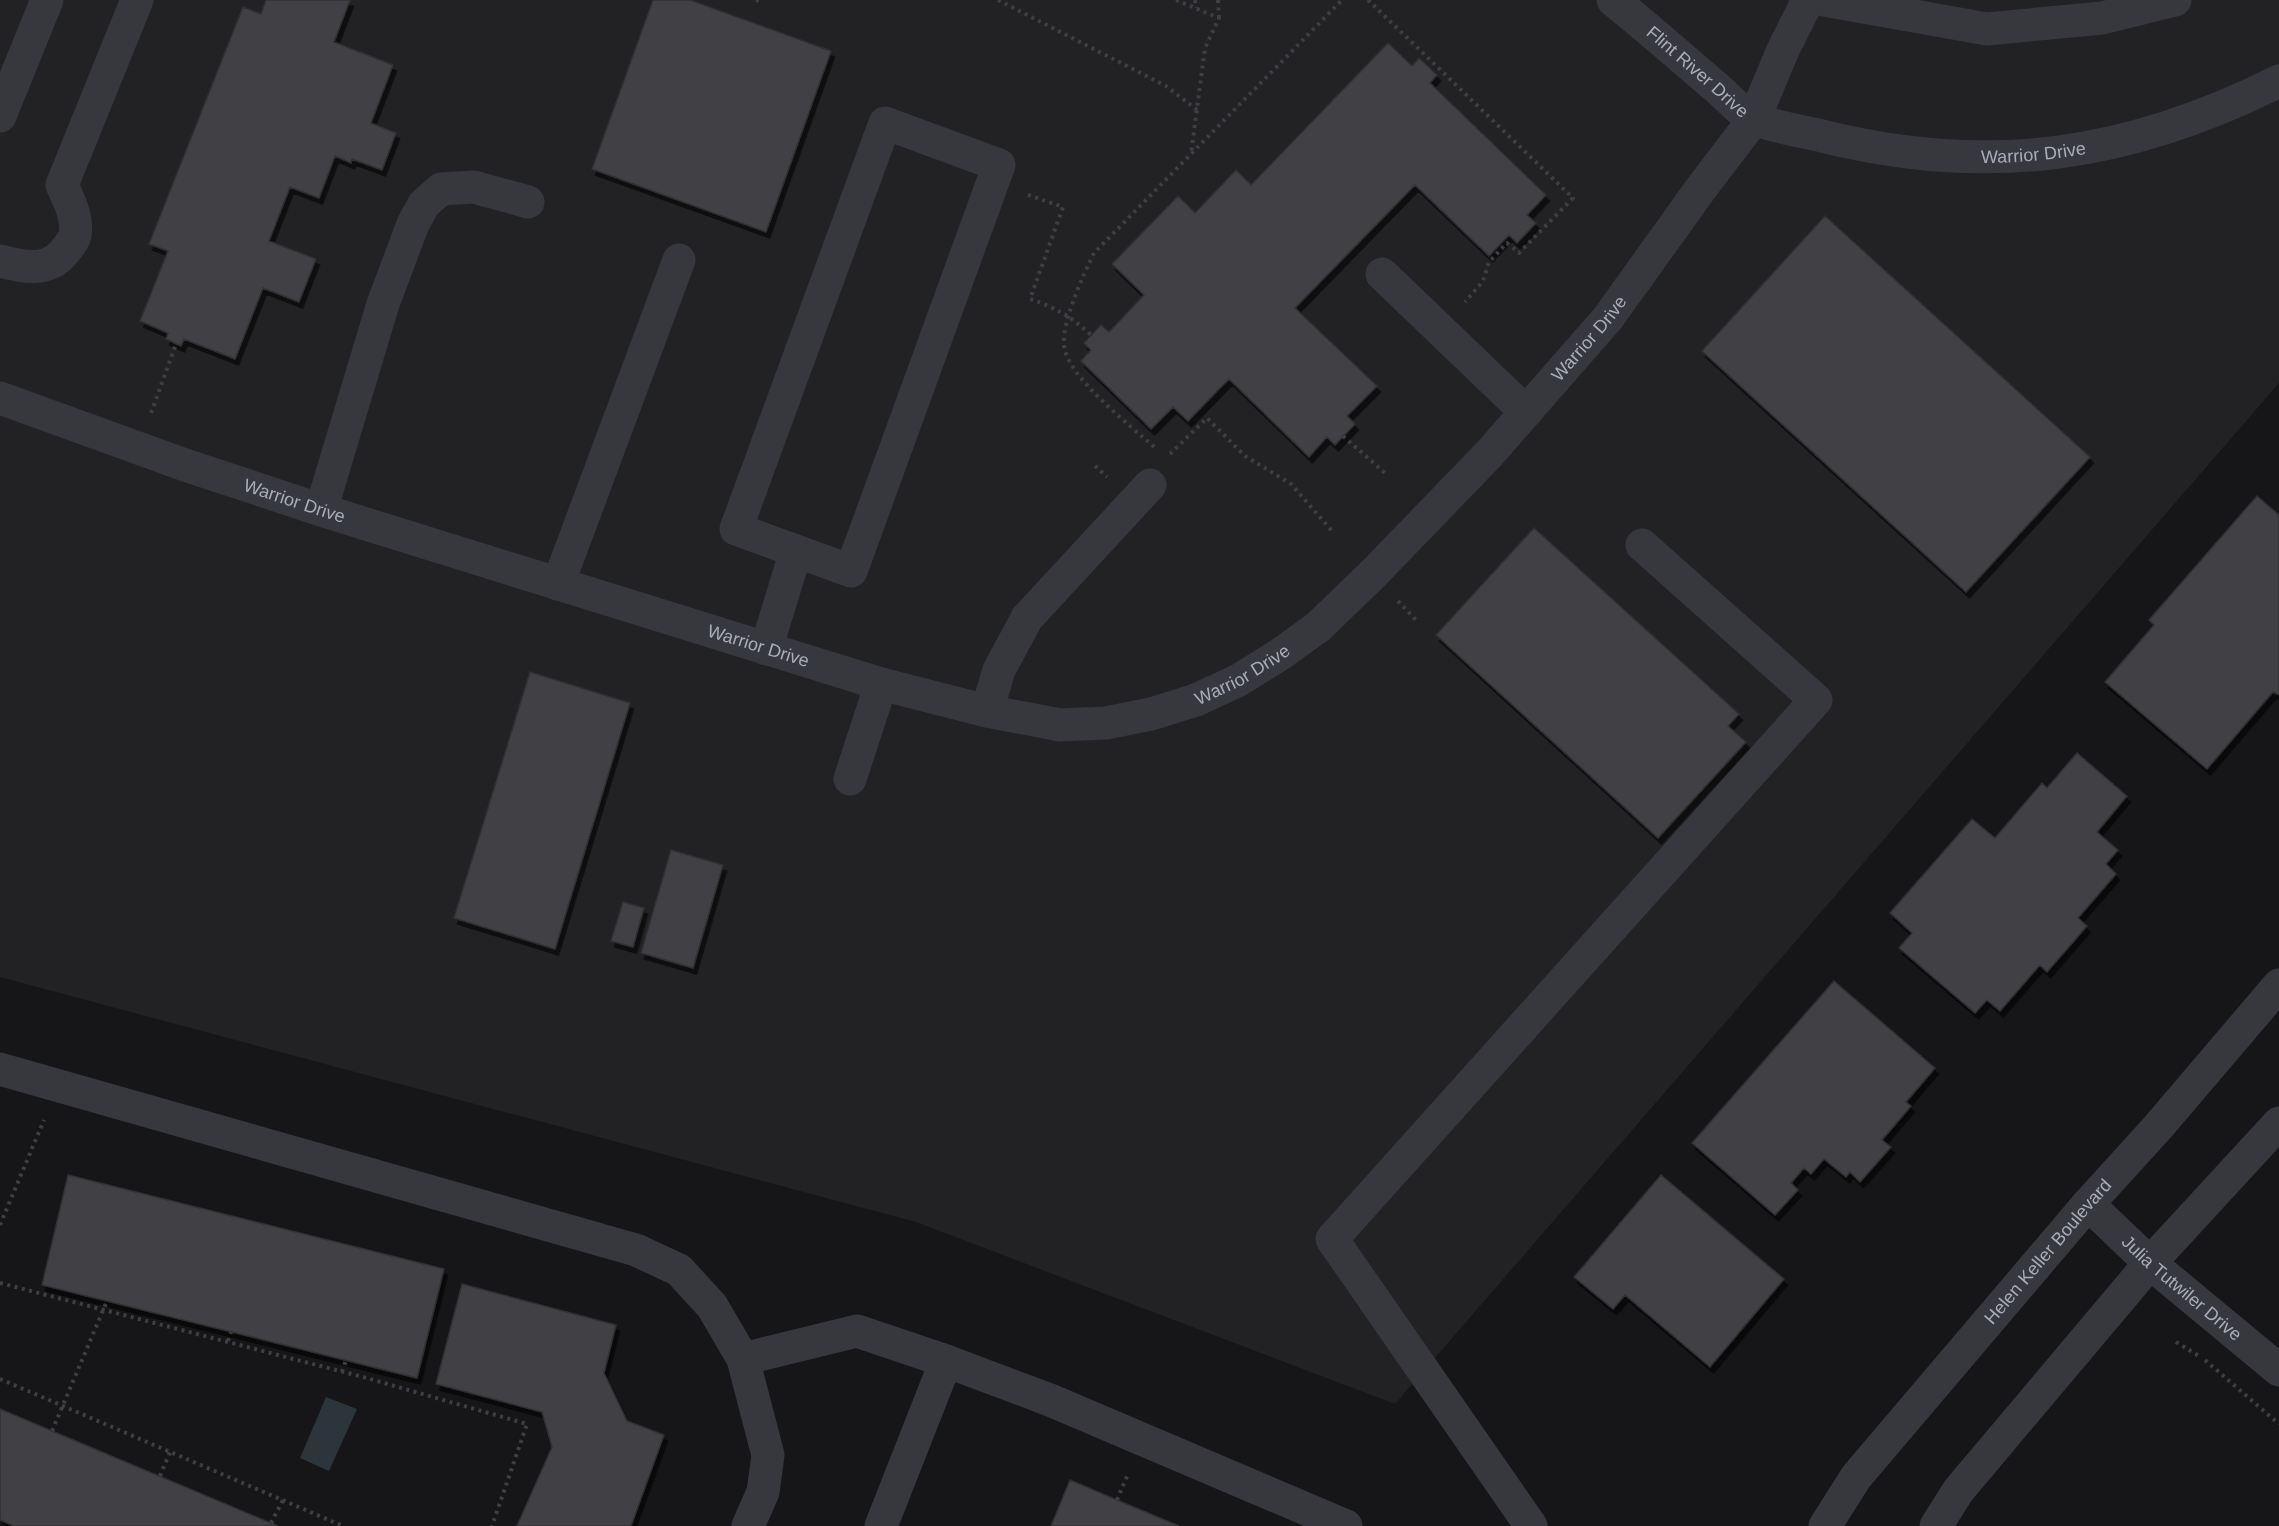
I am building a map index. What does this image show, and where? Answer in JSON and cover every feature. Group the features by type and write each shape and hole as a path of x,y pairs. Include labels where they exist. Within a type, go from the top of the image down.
{"street":[{"path":"0,116 47,0"},
{"path":"0,261 24,268 49,265 64,254 75,236 73,208 62,185 137,0"},
{"name":"Flint River Drive","path":"1612,0 1754,119"},
{"path":"1754,119 1783,50 1808,0"},
{"path":"1824,0 1987,29 2102,18 2175,0"},
{"name":"Warrior Drive","path":"0,398 321,510 881,684 987,711 1060,725 1106,723 1151,714 1196,700 1239,680 1318,627 1373,574 1489,454 1608,318 1754,119 1862,146 1958,157 2005,157 2100,147 2192,120 2236,103 2279,81"},
{"path":"885,123 999,165 851,571 796,550 736,529 885,123"},
{"path":"321,510 383,304 413,224 424,204 441,189 474,187 528,202"},
{"path":"558,584 679,260"},
{"path":"1382,274 1526,412"},
{"path":"987,711 999,670 1027,618 1158,472"},
{"path":"1531,1526 1332,1239 1816,700 1642,545"},
{"path":"766,649 796,550"},
{"path":"850,778 881,684"},
{"name":"Helen Keller Boulevard","path":"1825,1526 1856,1477 2088,1204 2158,1127 2279,985"},
{"path":"0,1069 636,1250 680,1270 712,1306 743,1359 768,1455 763,1492 748,1526"},
{"path":"1936,1526 1958,1491 2150,1263 2279,1123"},
{"name":"Julia Tutwiler Drive","path":"2088,1204 2150,1263 2279,1370"},
{"path":"743,1359 857,1331 1050,1400 1346,1526"},
{"path":"881,1526 946,1361"}],"path":[{"path":"756,0 761,2 762,0"},
{"path":"998,0 1166,86 1197,110"},
{"path":"1176,0 1219,18"},
{"path":"1196,0 1196,8"},
{"path":"1191,154 1205,48 1219,18 1218,0"},
{"path":"1332,531 1291,484 1245,456 1207,418 1158,472 1077,375 1067,360 1064,344 1069,315 1094,254 1342,0"},
{"path":"1368,0 1573,198 1518,254 1507,243 1488,262 1478,290 1439,329"},
{"path":"1044,201 1063,207 1030,299 1055,307 1069,315 1091,336"},
{"path":"138,448 176,344"},
{"path":"1343,436 1385,473"},
{"path":"1396,599 1416,620"},
{"path":"0,1225 58,1086"},
{"path":"0,1282 228,1341 527,1424 492,1526"},
{"path":"52,1431 107,1301"},
{"path":"228,1341 231,1332"},
{"path":"2176,1342 2198,1354 2279,1424"},
{"path":"342,1372 346,1360"},
{"path":"0,1379 343,1526"},
{"path":"159,1476 170,1452"},
{"path":"271,1523 283,1500"}],"shaded area":[{"path":"0,0 2279,0 2279,383 1395,1404 916,1222 0,977"},
{"path":"326,1397 357,1409 329,1471 300,1458"}],"building":[{"path":"266,0 350,0 334,42 393,65 371,123 396,133 382,170 352,159 351,163 335,156 319,198 290,187 269,241 316,259 299,302 263,288 235,359 184,339 181,346 166,339 168,333 140,321 168,251 149,244 243,7 261,14"},
{"path":"653,0 690,0 831,51 766,232 592,169"},
{"path":"1388,43 1412,66 1419,58 1437,75 1430,83 1546,195 1527,215 1536,223 1517,243 1509,235 1489,256 1415,185 1295,308 1377,386 1347,416 1355,424 1335,445 1327,437 1309,457 1229,379 1188,421 1173,407 1151,429 1081,361 1091,350 1084,343 1101,325 1109,332 1144,295 1112,264 1178,196 1195,213 1236,170 1251,185"},
{"path":"1825,216 2090,457 1966,592 1702,351"},
{"path":"2257,496 2279,515 2279,695 2273,692 2207,769 2105,682 2154,625 2149,620"},
{"path":"1534,528 1739,714 1728,726 1746,742 1658,838 1436,635"},
{"path":"530,672 630,703 555,949 454,918"},
{"path":"2077,753 2127,796 2097,832 2118,850 2106,864 2116,874 2078,918 2087,926 2047,972 2040,965 2000,1011 1987,1000 1975,1013 1899,948 1912,933 1890,913 1972,819 1995,838 2042,783 2047,788"},
{"path":"671,850 723,865 693,968 641,953"},
{"path":"623,902 644,908 633,947 611,941"},
{"path":"1834,981 1935,1068 1906,1102 1911,1106 1882,1140 1891,1147 1860,1182 1850,1172 1846,1177 1824,1159 1811,1174 1804,1168 1791,1183 1798,1190 1775,1215 1692,1143"},
{"path":"68,1175 444,1269 417,1378 42,1285"},
{"path":"1661,1175 1784,1279 1710,1367 1625,1295 1613,1309 1574,1277"},
{"path":"462,1284 616,1325 604,1373 627,1421 664,1435 631,1526 517,1526 552,1447 542,1412 436,1384"},
{"path":"0,1409 278,1526 14,1526 0,1520"},
{"path":"1070,1480 1117,1500 1179,1526 1051,1526"}]}
